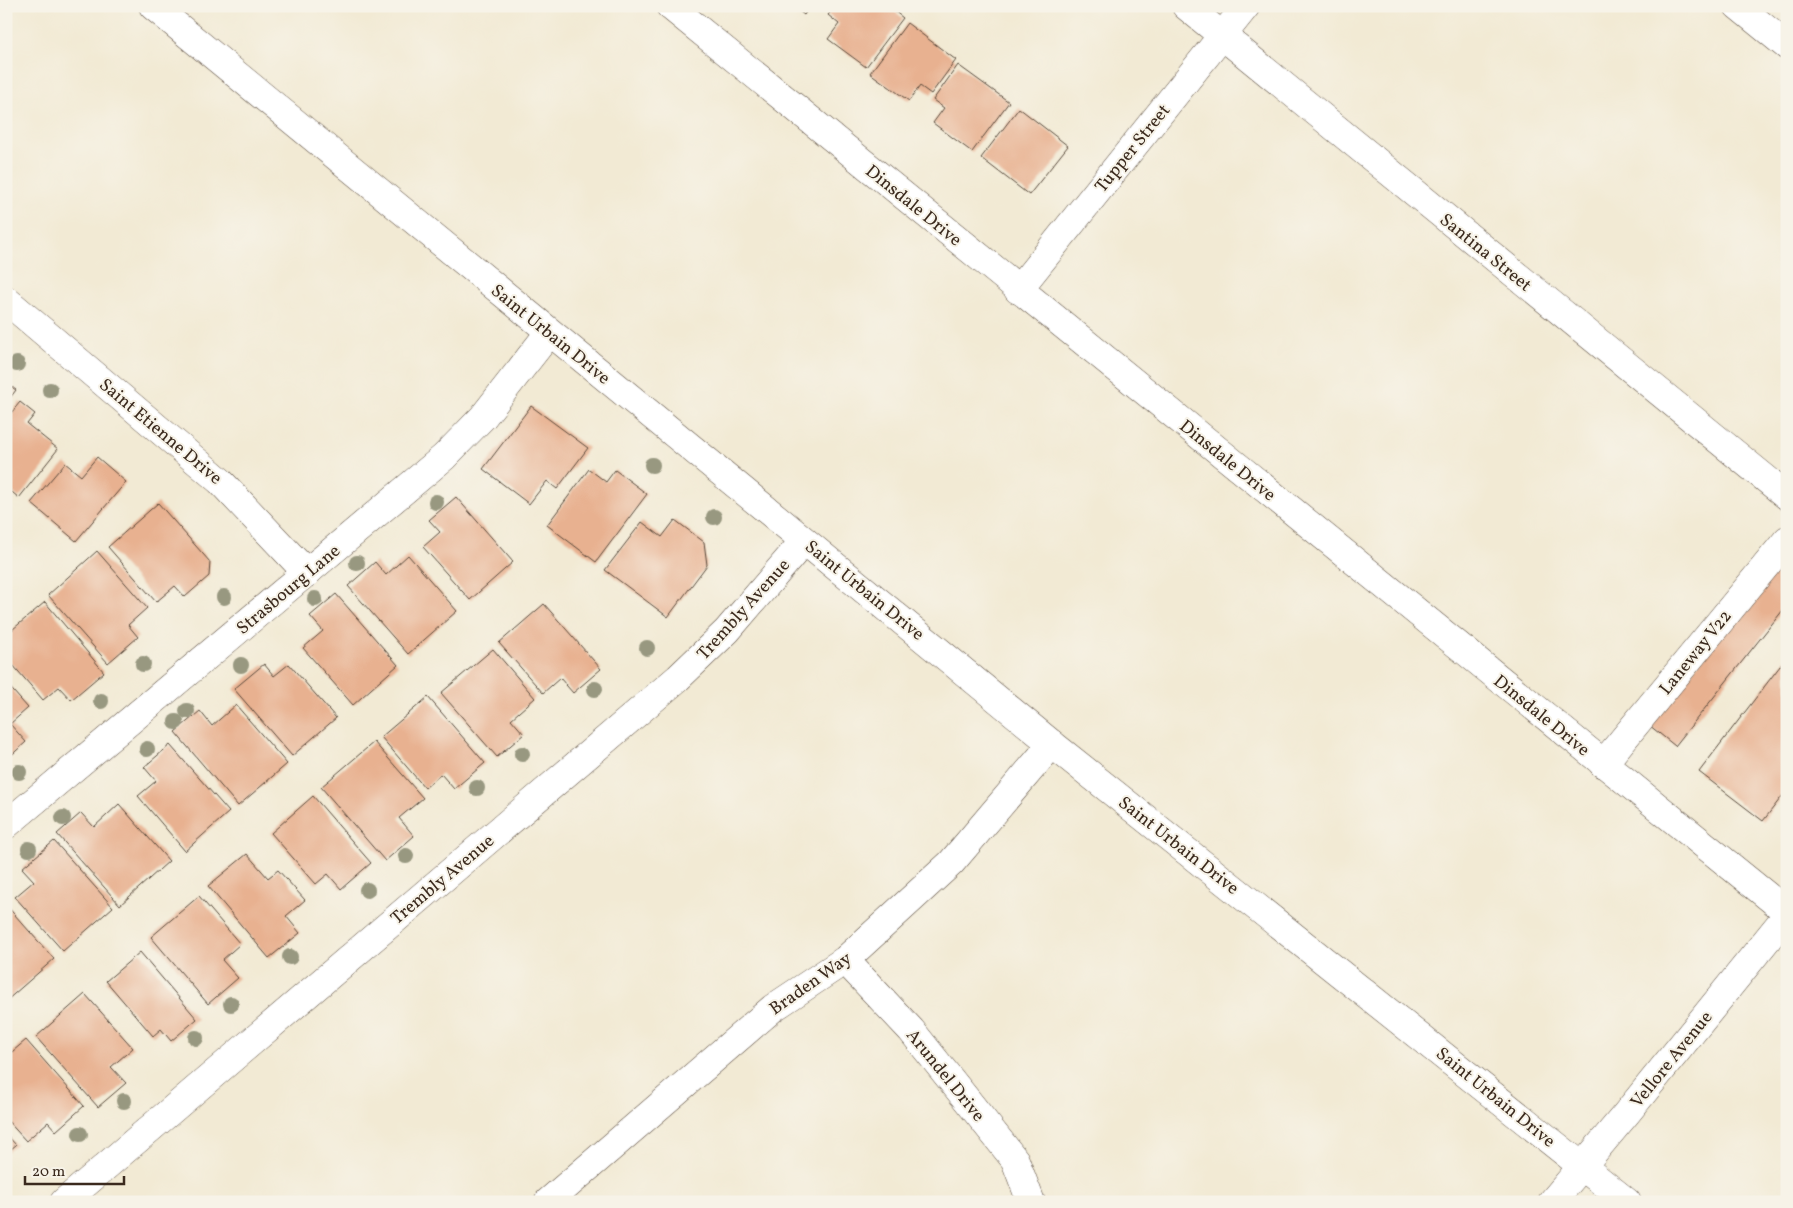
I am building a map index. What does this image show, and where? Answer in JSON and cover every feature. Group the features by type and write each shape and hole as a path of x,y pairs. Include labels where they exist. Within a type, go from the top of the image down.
{"street":[{"name":"Saint Urbain Drive","path":"154,6 549,333 1052,744 1627,1202"},
{"name":"Dinsdale Drive","path":"670,6 1787,914"},
{"name":"Santina Street","path":"1186,6 1787,496"},
{"name":"Tupper Street","path":"1018,290 1246,6"},
{"path":"1738,6 1787,46"},
{"name":"Saint Etienne Drive","path":"6,300 220,481 307,573"},
{"name":"Strasbourg Lane","path":"6,824 307,573 465,438 549,333"},
{"name":"Trembly Avenue","path":"64,1202 678,678 728,631 804,540"},
{"name":"Laneway V22","path":"1603,764 1787,540"},
{"name":"Braden Way","path":"548,1202 773,1008 845,960 951,862 1052,744"},
{"name":"Vellore Avenue","path":"1552,1202 1787,914"},
{"name":"Arundel Drive","path":"845,960 911,1030 1015,1160 1031,1202"}],"building":[{"path":"793,6 810,6 804,15"},
{"path":"835,6 888,6 903,18 866,67 828,39 839,24 828,15"},
{"path":"907,23 956,60 931,94 920,86 909,101 870,73"},
{"path":"958,65 1009,102 972,152 933,123 944,108 933,100"},
{"path":"1019,108 1068,146 1029,195 981,158"},
{"path":"6,383 16,390 6,403"},
{"path":"20,402 35,414 27,424 58,449 19,498 6,487 6,419"},
{"path":"531,406 588,448 557,489 547,481 529,504 483,469"},
{"path":"97,457 126,482 76,541 31,503 65,463 81,476"},
{"path":"589,469 606,482 615,470 647,494 596,562 547,525"},
{"path":"456,497 513,562 470,600 423,547 440,532 429,520"},
{"path":"158,503 210,562 209,576 185,597 175,586 156,602 108,547"},
{"path":"675,520 704,542 707,565 668,617 605,570 642,522 662,537"},
{"path":"97,551 147,608 128,625 138,637 108,663 48,595"},
{"path":"1787,552 1787,605 1675,746 1649,725"},
{"path":"408,555 457,611 408,654 348,586 375,562 386,575"},
{"path":"336,594 398,665 353,705 303,648 323,631 310,616"},
{"path":"45,602 104,672 71,700 59,687 43,700 6,657 6,635"},
{"path":"544,604 601,669 573,693 560,678 543,693 499,643"},
{"path":"493,649 535,698 511,719 524,734 497,757 441,693"},
{"path":"1787,657 1787,790 1763,821 1699,772"},
{"path":"264,664 274,676 289,664 336,718 292,756 234,689"},
{"path":"6,683 28,708 10,724 26,742 6,760"},
{"path":"428,697 485,763 454,789 441,774 425,788 381,737"},
{"path":"236,705 287,764 238,806 175,732 200,711 212,726"},
{"path":"374,742 423,798 399,818 414,836 385,861 321,787"},
{"path":"170,745 229,812 185,851 138,796 156,781 144,767"},
{"path":"313,796 371,863 341,889 328,874 316,884 271,833"},
{"path":"119,804 169,861 120,905 57,834 81,813 94,827"},
{"path":"54,841 113,907 63,951 15,897 34,881 22,868"},
{"path":"247,854 268,878 278,870 305,900 286,916 300,933 269,958 208,886"},
{"path":"199,896 240,944 222,960 238,978 208,1004 151,937"},
{"path":"6,905 54,959 6,1001"},
{"path":"140,952 197,1019 171,1041 161,1029 153,1036 106,981"},
{"path":"85,994 133,1048 111,1067 126,1083 98,1107 36,1037"},
{"path":"26,1040 84,1106 56,1131 48,1122 26,1141 6,1119 6,1057"},
{"path":"6,1134 16,1145 6,1153"}]}
